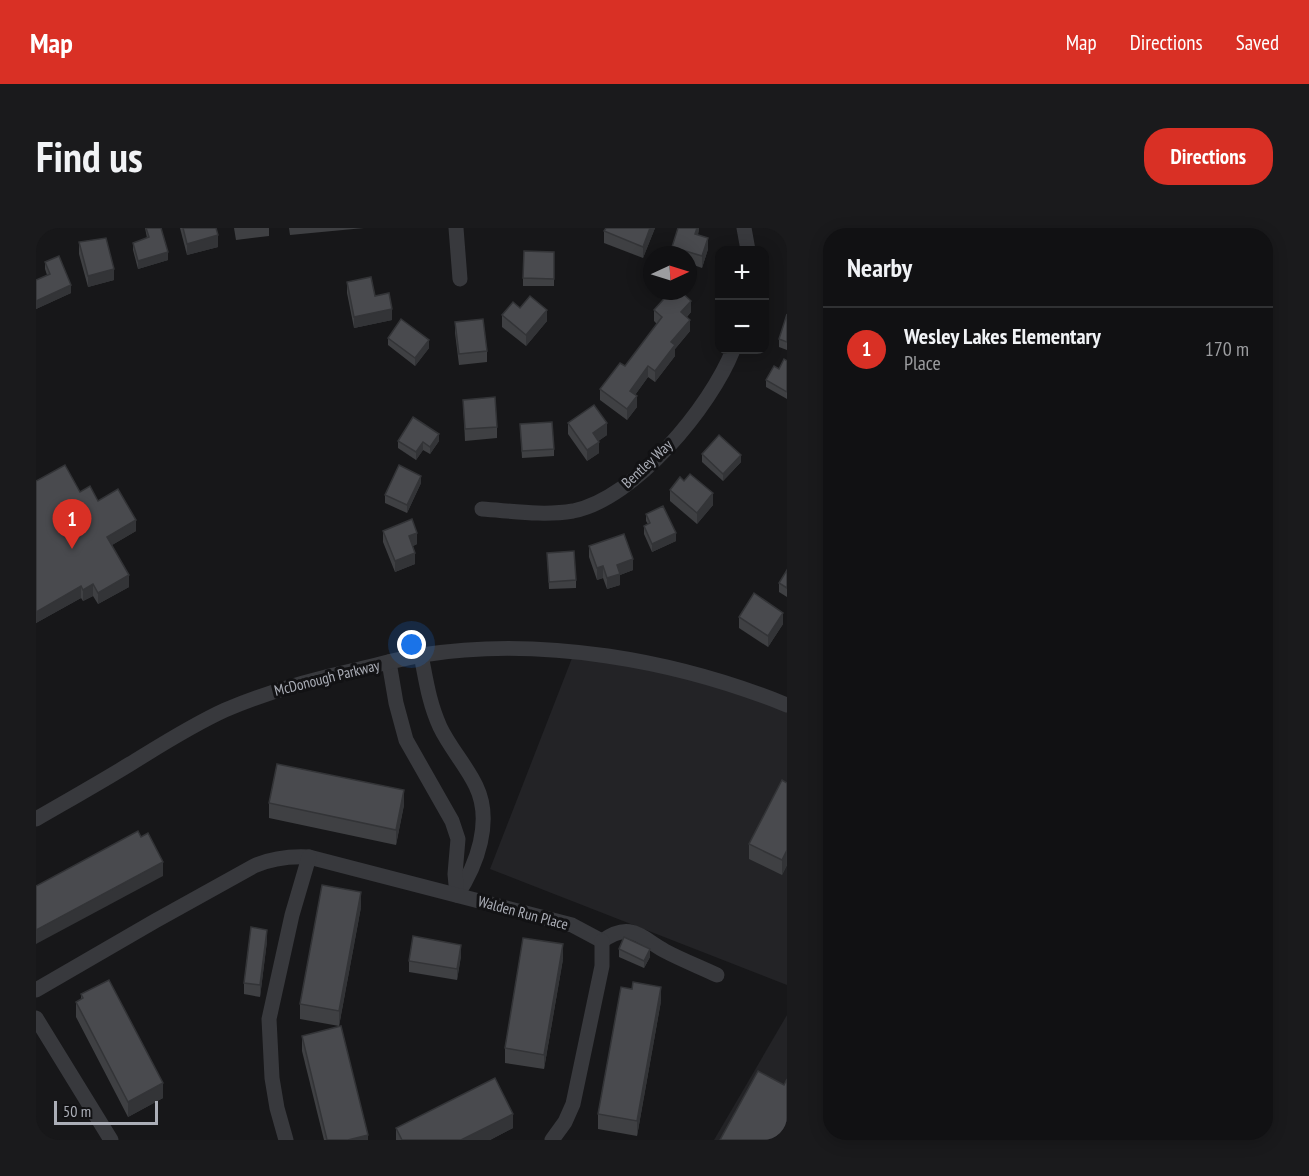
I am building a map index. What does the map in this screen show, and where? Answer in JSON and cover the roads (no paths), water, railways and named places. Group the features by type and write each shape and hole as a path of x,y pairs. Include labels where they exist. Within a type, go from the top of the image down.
{"street":[{"path":"456,228 460,279"},
{"path":"744,228 747,246"},
{"name":"Bentley Way","path":"482,509 543,514 574,510 594,505 620,489 645,470 694,417 727,365 731,354"},
{"name":"McDonough Parkway","path":"36,819 160,745 223,711 262,695 300,684 421,655 508,649 566,651 641,662 739,688 787,705"},
{"path":"421,655 432,708 441,729 474,782 480,796 483,822 477,852 469,878 457,895"},
{"path":"389,662 403,731 411,750 452,821 458,839 455,874 457,895"},
{"path":"458,850 477,852"},
{"path":"286,1140 278,1113 272,1078 269,1019 292,915 309,857"},
{"name":"Walden Run Place","path":"36,990 254,866 281,858 309,857 457,895 572,925 602,941"},
{"path":"552,1140 565,1122 573,1104 602,966 602,941 615,933 636,933 663,951 717,975"},
{"path":"36,1018 111,1140"}],"place":[{"name":"Wesley Lakes Elementary","path":"72,549"}]}
